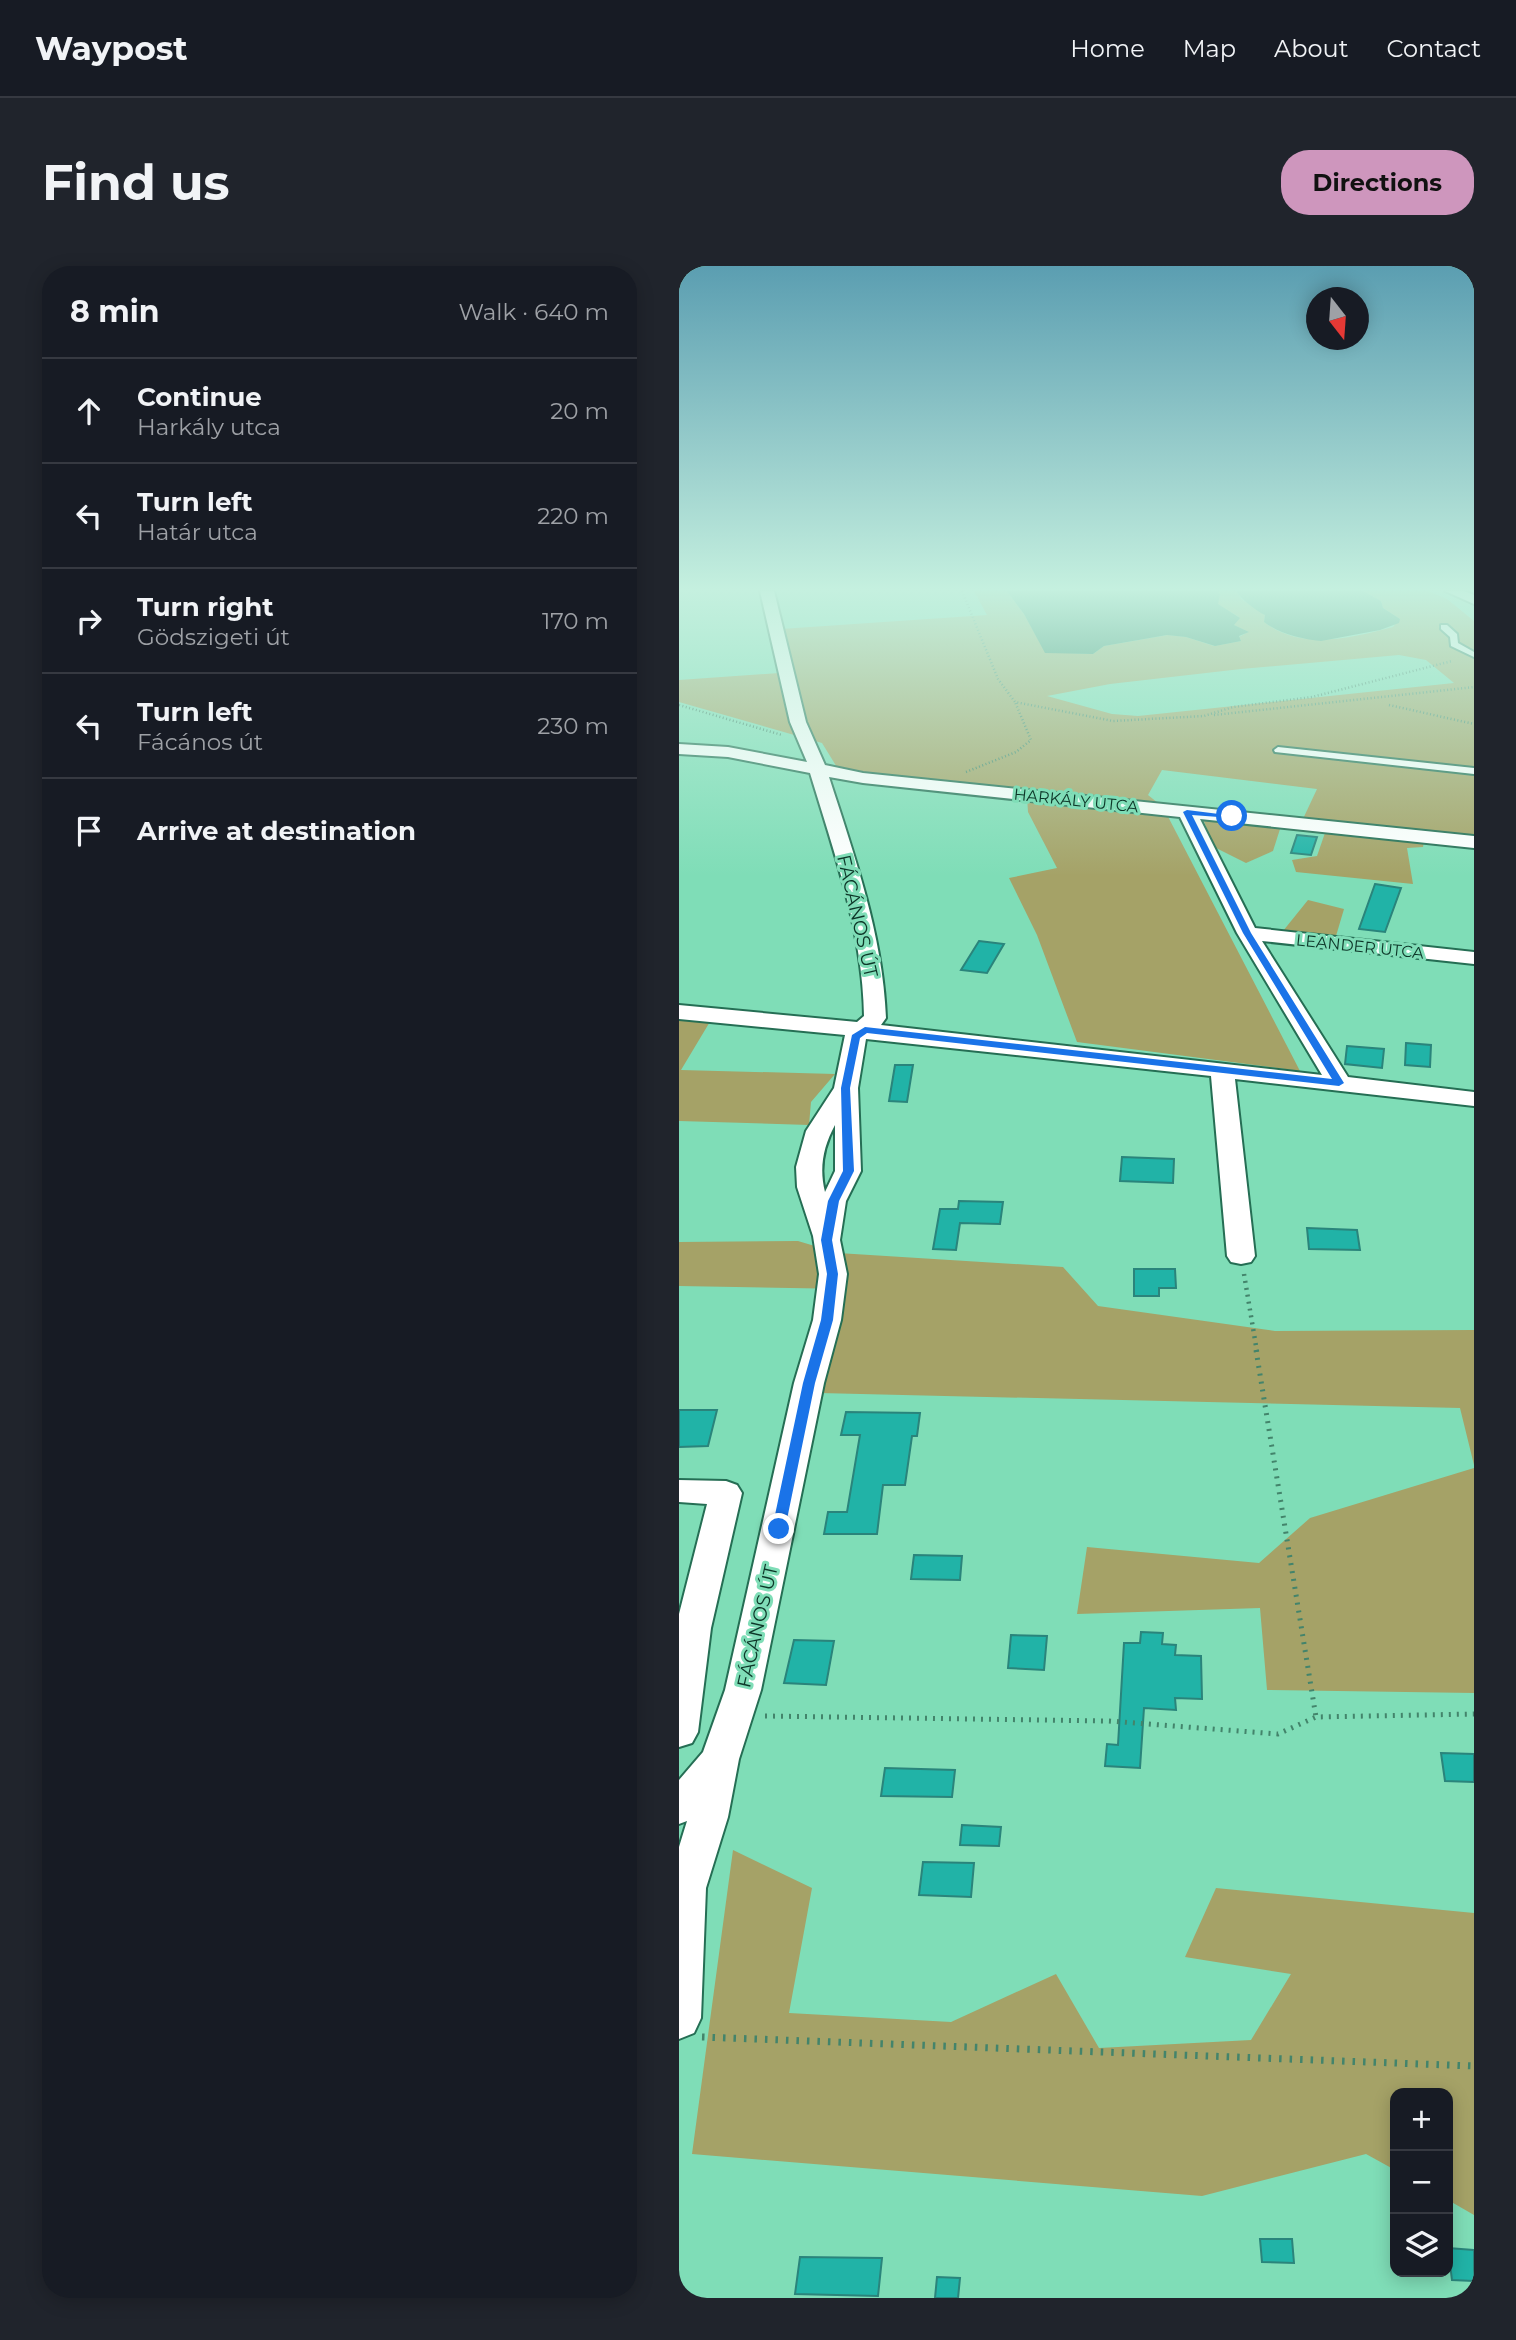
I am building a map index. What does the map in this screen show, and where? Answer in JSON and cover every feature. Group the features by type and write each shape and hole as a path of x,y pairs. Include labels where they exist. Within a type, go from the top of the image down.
{"street":[{"name":"FÁCÁNOS ÚT","path":"686,2027 683,1880 708,1817 720,1759 743,1690 809,1383 827,1320 833,1274 826,1240 833,1201 849,1171 846,1088 855,1037 875,1018 874,977 841,838 809,743 798,722 789,686"},
{"name":"HARKÁLY UTCA","path":"679,749 728,752 818,771 943,786 1474,842"},
{"path":"1187,812 1247,933 1339,1083"},
{"name":"LEANDER UTCA","path":"1247,933 1474,958"},
{"path":"679,1012 865,1030 1474,1099"},
{"path":"1221,1072 1241,1256"},
{"path":"679,1491 726,1493 693,1628 679,1732"},
{"path":"679,1807 720,1759"}],"lane":[{"path":"1278,750 1474,771"}],"path":[{"path":"943,786 981,764 1016,752 1031,740 1003,686"},
{"path":"1204,716 1233,707 1312,697 1354,686"},
{"path":"1014,702 1114,721 1204,716 1474,687"},
{"path":"679,705 809,743"},
{"path":"1389,705 1474,724"},
{"path":"1241,1256 1316,1717"},
{"path":"734,1715 1109,1721 1278,1734 1316,1717 1474,1714"},
{"path":"686,2027 1474,2066"}],"shaded area":[{"path":"679,686 1100,686 1047,696 1112,714 1138,716 1427,686 1474,686 1474,838 1302,821 1317,789 1162,770 1148,795 1163,807 1300,1071 1077,1042 1037,935 1009,878 1057,868 1028,812 1027,797 843,777 822,743 679,702"},
{"path":"1203,819 1280,829 1273,851 1246,863 1214,847"},
{"path":"1326,830 1424,841 1423,847 1407,848 1413,884 1296,872 1292,860 1317,856"},
{"path":"1308,900 1344,909 1336,936 1283,931"},
{"path":"679,1016 711,1020 681,1070 835,1074 811,1102 809,1125 679,1121"},
{"path":"798,1241 838,1253 1063,1267 1098,1306 1275,1331 1474,1330 1474,1465 1460,1408 819,1393 847,1289 679,1286 679,1242"},
{"path":"1474,1468 1474,1693 1267,1690 1260,1608 1077,1614 1087,1547 1259,1563 1310,1518"},
{"path":"733,1850 812,1888 789,2013 951,2022 1056,1974 1099,2048 1251,2040 1291,1974 1185,1957 1216,1888 1474,1913 1474,2215 1453,2203 1453,2088 1390,2088 1390,2167 1366,2154 1202,2196 692,2154"}],"building":[{"path":"1297,835 1317,837 1311,855 1291,853"},
{"path":"1375,884 1401,888 1385,932 1359,929"},
{"path":"979,941 1004,944 987,973 961,970"},
{"path":"1406,1043 1431,1045 1430,1067 1405,1065"},
{"path":"1347,1046 1384,1049 1382,1068 1345,1064"},
{"path":"895,1065 913,1065 907,1102 889,1101"},
{"path":"1122,1157 1174,1159 1173,1183 1120,1181"},
{"path":"959,1201 1003,1202 1000,1224 960,1223 956,1250 933,1249 940,1209 958,1209"},
{"path":"1307,1228 1357,1230 1360,1250 1309,1249"},
{"path":"1134,1269 1175,1269 1176,1288 1159,1288 1159,1296 1134,1296"},
{"path":"679,1410 717,1410 708,1446 679,1447"},
{"path":"846,1412 920,1413 917,1436 912,1436 905,1485 883,1485 877,1534 824,1534 828,1512 847,1512 860,1435 841,1435"},
{"path":"914,1555 962,1556 960,1580 911,1579"},
{"path":"1141,1632 1163,1633 1162,1644 1176,1645 1175,1655 1201,1656 1202,1699 1175,1698 1176,1710 1144,1708 1140,1768 1105,1766 1107,1744 1118,1745 1124,1643 1140,1643"},
{"path":"1011,1635 1047,1636 1044,1670 1008,1668"},
{"path":"794,1640 834,1641 826,1685 784,1683"},
{"path":"1441,1753 1474,1754 1474,1782 1445,1781"},
{"path":"885,1768 955,1770 952,1797 881,1796"},
{"path":"962,1825 1001,1827 999,1846 960,1845"},
{"path":"923,1862 974,1863 971,1897 919,1895"},
{"path":"1260,2239 1292,2239 1294,2263 1262,2262"},
{"path":"1453,2248 1474,2250 1474,2281 1452,2280"},
{"path":"800,2257 882,2258 878,2296 795,2294"},
{"path":"937,2277 960,2278 958,2298 935,2298"}],"route":[{"path":"779,1529 809,1383 827,1320 833,1274 826,1240 833,1201 849,1171 846,1088 855,1037 865,1030 1221,1072 1339,1083 1247,933 1187,812 1232,816"}]}
